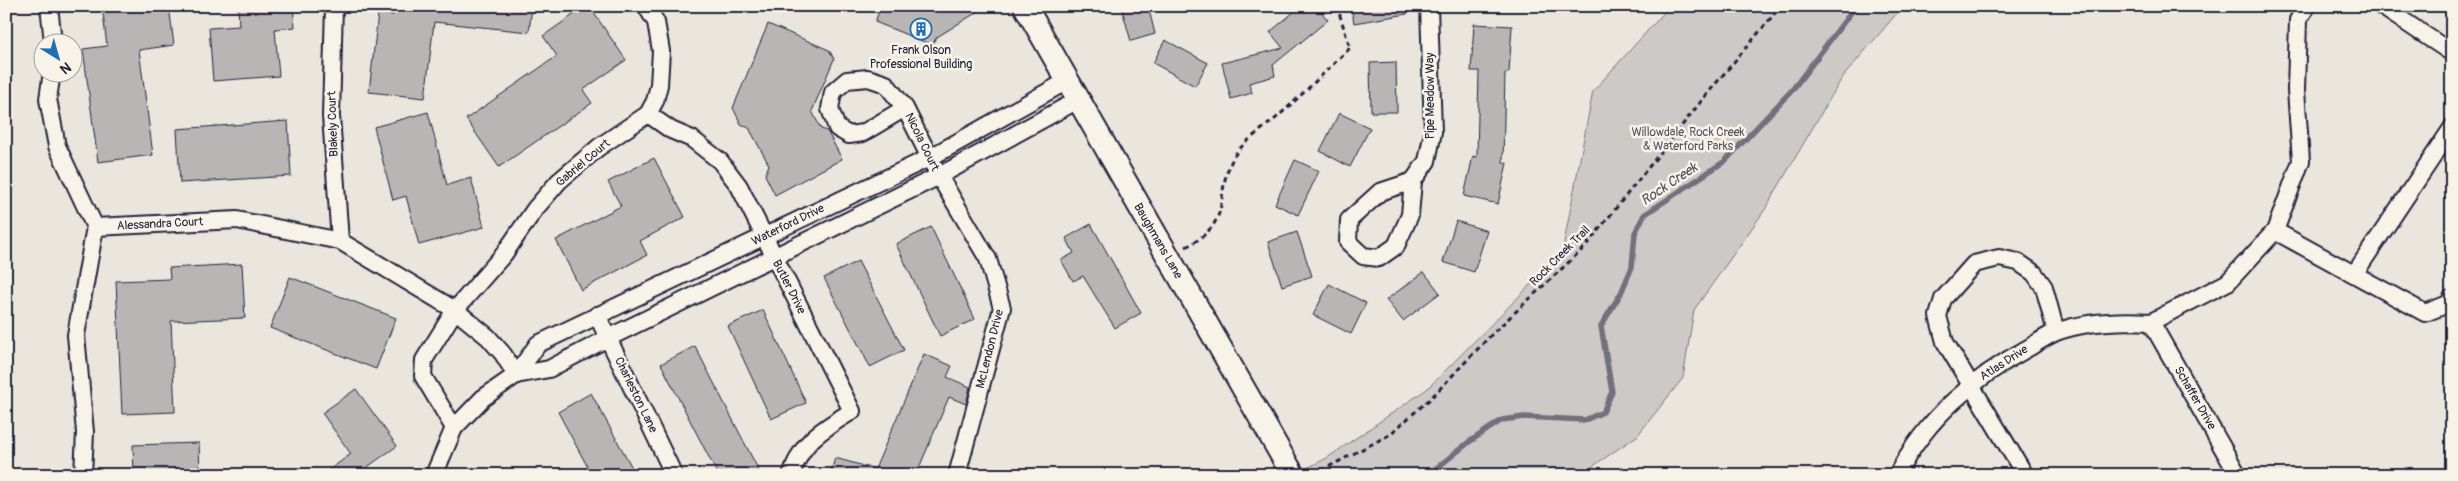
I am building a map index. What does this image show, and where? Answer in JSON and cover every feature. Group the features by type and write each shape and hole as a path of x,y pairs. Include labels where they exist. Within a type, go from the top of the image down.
{"main road":[{"name":"Baughmans Lane","path":"1025,6 1293,475"}],"street":[{"path":"50,6 52,32"},
{"name":"Blakely Court","path":"334,6 331,116 340,242"},
{"path":"646,6 656,22 661,51 659,86 655,101 648,114"},
{"name":"Pipe Meadow Way","path":"1413,181 1380,192 1349,220 1348,242 1363,256 1379,258 1396,246 1410,215 1413,181 1427,161 1432,132 1429,6"},
{"path":"2151,322 2228,282 2275,231 2301,161 2296,90 2298,20 2307,6"},
{"path":"2381,6 2452,53"},
{"name":"Waterford Drive","path":"434,475 454,428 483,398 516,375 538,344 931,157 1067,81"},
{"path":"51,82 48,99 56,146 95,227 76,336 85,432 83,475"},
{"name":"Waterford Drive","path":"516,375 550,369 608,338 775,258 939,176 1078,100"},
{"name":"Nicola Court","path":"905,108 939,176"},
{"name":"Butler Drive","path":"648,114 671,130 692,139 720,161 738,186 766,237 852,411 823,430 804,447 791,475"},
{"name":"Gabriel Court","path":"455,310 504,254 536,209 559,181 599,147 648,114"},
{"path":"2355,273 2452,128"},
{"name":"McLendon Drive","path":"939,176 988,259 1002,308 957,475"},
{"name":"Alessandra Court","path":"95,227 237,220 340,242 455,310 488,336 503,354 516,375"},
{"path":"2275,231 2355,273 2425,313 2448,304 2452,298"},
{"path":"2025,475 1945,342 1938,316 1943,299 1974,264 1999,258 2018,262 2034,273 2044,287 2056,332"},
{"path":"454,428 423,376 424,360 455,310"},
{"name":"Charleston Lane","path":"597,315 674,475"},
{"name":"Atlas Drive","path":"1897,475 1905,459 1934,420 1972,384 2011,357 2056,332 2090,323 2120,320 2151,322"},
{"name":"Schaffer Drive","path":"2151,322 2238,475"}],"lane":[{"path":"1212,6 1231,6"}],"path":[{"path":"1167,256 1192,244 1212,230 1218,219 1228,171 1236,153 1301,96 1350,48 1337,6"},
{"name":"Rock Creek Trail","path":"1313,475 1389,435 1430,399 1494,332 1585,247 1707,94 1781,6"}],"green space":[{"name":"Willowdale, Rock Creek & Waterford Parks","path":"1670,6 1903,6 1842,78 1764,211 1694,310 1683,378 1637,436 1580,475 1293,475 1327,458 1427,389 1562,253 1593,91"}],"building":[{"path":"102,6 169,6 174,45 139,50 153,155 98,162 83,49 107,46"},
{"path":"238,6 293,6 295,27 275,29 279,76 213,81 209,28 239,26"},
{"path":"394,6 532,6 529,32 434,22 425,98 369,92 378,14 393,15"},
{"path":"586,6 589,6 626,60 583,90 592,103 499,167 466,119 557,56 543,36"},
{"name":"Frank Olson Professional Building","path":"881,6 987,6 937,37 932,45 875,22"},
{"path":"1121,6 1148,6 1155,34 1131,41"},
{"path":"1301,6 1316,6 1328,20 1273,65 1275,76 1249,83 1252,93 1231,99 1222,63 1283,48 1270,32"},
{"path":"1351,6 1407,6 1407,14 1354,23"},
{"path":"768,24 829,50 834,59 812,111 821,129 827,131 842,159 775,195 765,175 769,165 749,128 741,124 733,108"},
{"path":"1474,24 1512,26 1509,73 1505,73 1503,162 1507,163 1498,204 1464,196 1473,156 1477,157 1479,71 1471,71"},
{"path":"1165,40 1208,63 1195,86 1153,63"},
{"path":"1396,62 1397,112 1371,112 1370,63"},
{"path":"428,112 447,185 471,178 484,227 419,245 406,196 393,200 374,127"},
{"path":"1339,113 1370,128 1350,167 1320,151"},
{"path":"288,121 291,176 180,183 177,129"},
{"path":"654,158 685,217 640,241 647,255 581,290 556,240 621,206 608,182"},
{"path":"1295,160 1319,171 1298,215 1275,204"},
{"path":"1456,221 1487,231 1474,272 1443,262"},
{"path":"1091,224 1141,313 1115,328 1083,276 1073,281 1061,260 1074,253 1066,238"},
{"path":"931,227 975,319 940,336 896,244"},
{"path":"1297,232 1312,276 1282,286 1268,242"},
{"path":"858,261 904,350 870,367 824,278"},
{"path":"242,264 245,318 171,321 175,412 122,414 116,281 170,279 169,268"},
{"path":"1424,272 1440,293 1403,321 1386,300"},
{"path":"290,277 396,318 376,369 270,328"},
{"path":"1329,284 1366,303 1351,334 1313,315"},
{"path":"763,310 806,403 771,419 728,326"},
{"path":"695,346 761,475 718,475 661,364"},
{"path":"924,354 952,366 947,377 970,387 966,404 949,397 916,475 830,475 835,458 875,469"},
{"path":"356,389 397,446 356,475 322,475 351,454 322,413"},
{"path":"591,393 636,475 592,475 558,412"},
{"path":"199,443 200,475 134,475 133,445"}],"waterway":[{"name":"Rock Creek","path":"1428,475 1469,442 1502,420 1524,417 1585,420 1603,412 1612,392 1601,326 1621,293 1632,267 1635,233 1644,215 1725,161 1793,89 1856,6"}],"place":[{"name":"Frank Olson Professional Building","path":"921,29"}]}
